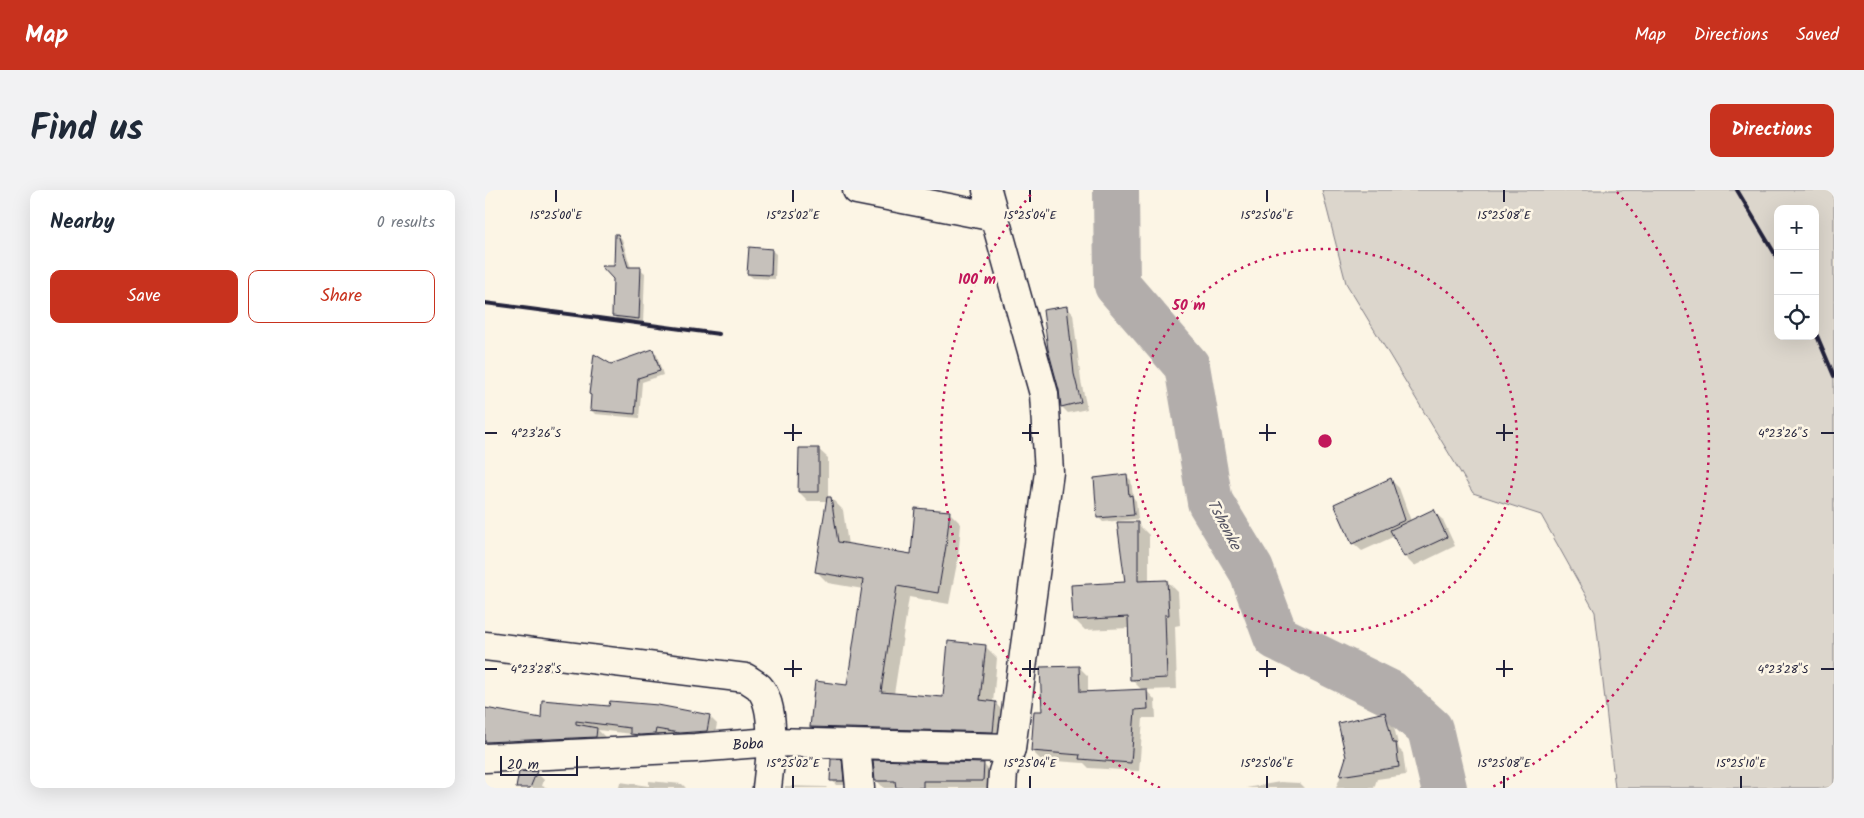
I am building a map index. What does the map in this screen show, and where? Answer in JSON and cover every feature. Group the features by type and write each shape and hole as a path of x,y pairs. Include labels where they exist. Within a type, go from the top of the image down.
{"street":[{"path":"857,190 995,217"},
{"path":"987,190 1044,394 1049,472 1011,748 1003,772 1002,788"},
{"path":"485,646 746,678 759,687 768,705 772,742 767,788"},
{"name":"Boba","path":"485,758 695,748 772,742 1011,748"},
{"path":"856,745 859,788"}],"shaded area":[{"path":"1322,190 1834,190 1834,788 1615,788 1595,612 1541,515 1473,493 1346,283"}],"building":[{"path":"615,234 618,234 628,267 641,267 639,319 612,316 613,279 601,266 614,266"},
{"path":"749,247 772,249 771,275 747,274"},
{"path":"1067,306 1074,374 1081,402 1061,407 1059,390 1048,349 1043,310"},
{"path":"653,349 660,371 638,378 635,414 590,410 591,395 589,394 594,354 611,364"},
{"path":"799,448 819,448 819,492 798,492"},
{"path":"1127,474 1129,496 1132,495 1134,515 1097,518 1094,478"},
{"path":"1391,478 1405,520 1352,544 1334,504"},
{"path":"827,497 831,497 838,542 911,554 915,508 950,511 938,593 897,586 881,692 943,697 948,641 986,645 980,700 996,702 993,732 810,727 815,681 847,685 863,580 815,572"},
{"path":"1434,509 1447,537 1404,557 1390,530"},
{"path":"1117,522 1138,522 1138,581 1167,580 1169,615 1165,615 1167,678 1130,680 1128,617 1073,620 1071,585 1125,582"},
{"path":"1079,666 1080,692 1147,689 1148,709 1135,710 1131,763 1079,759 1080,755 1031,751 1034,711 1042,711 1040,667"},
{"path":"542,700 609,706 610,701 658,705 710,715 707,731 679,733 656,729 655,734 640,735 630,734 630,728 576,721 576,724 597,728 596,737 485,742 485,708 541,718"},
{"path":"1385,712 1393,743 1396,743 1399,767 1340,776 1346,757 1338,723"},
{"path":"831,759 842,759 844,781 830,781"},
{"path":"873,760 984,763 983,781 923,781 923,788 896,788 895,781 875,781"},
{"path":"537,771 530,788 516,788 519,772"}],"waterway":[{"name":"Tshenke","path":"1116,190 1117,285 1187,366 1210,502 1251,570 1276,637 1390,693 1430,729 1444,788"}],"railway":[{"path":"1737,190 1774,252"},
{"path":"485,303 719,334"},
{"path":"1819,340 1834,376"}]}
